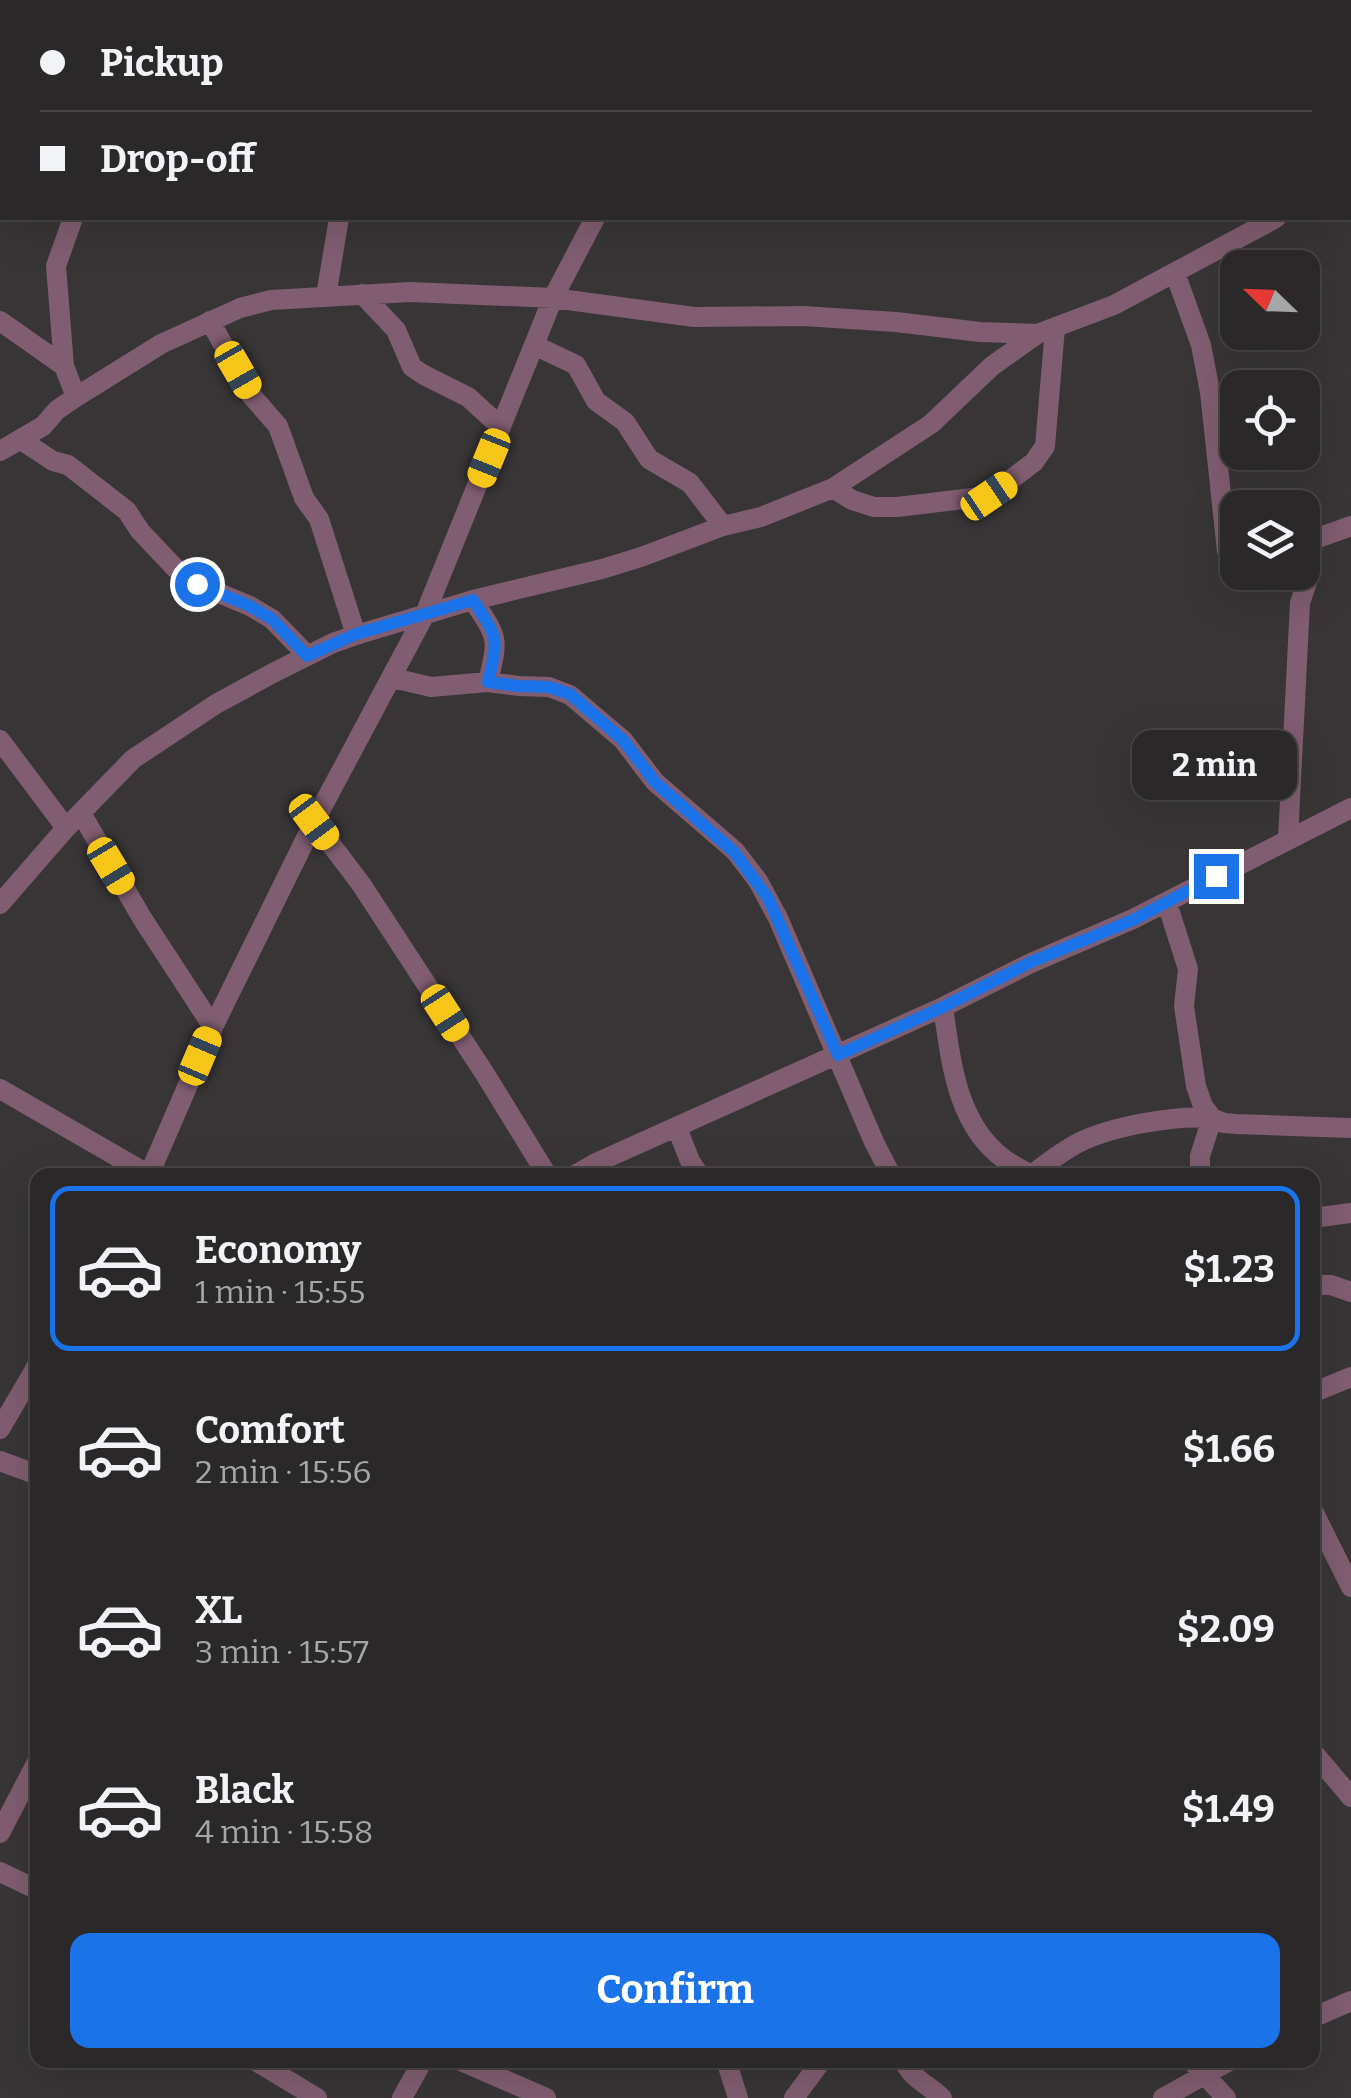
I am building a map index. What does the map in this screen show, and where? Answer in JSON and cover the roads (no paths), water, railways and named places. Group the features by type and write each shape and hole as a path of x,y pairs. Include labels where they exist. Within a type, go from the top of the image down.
{"street":[{"path":"72,220 56,266 64,366 76,397"},
{"path":"326,296 339,220"},
{"path":"152,1168 213,1027 314,822 426,614 554,298 594,220"},
{"path":"0,904 133,759 216,704 356,634 641,557 833,488 931,424 992,366 1046,331 1114,305 1272,220"},
{"path":"1175,273 1201,345 1220,490"},
{"path":"0,451 161,344 240,308 271,300 410,292 554,298 694,317 803,316 980,332 1046,331"},
{"path":"362,294 396,330 412,367 468,397 502,427"},
{"path":"0,321 64,366"},
{"path":"210,322 252,395 278,426 304,498 319,519 356,634"},
{"path":"833,488 874,507 897,507 989,496 1006,484 1034,462 1045,446 1046,331"},
{"path":"534,345 576,365 596,402 625,422 649,458 690,483 723,526"},
{"path":"21,440 53,462 68,465 128,511 140,531 174,568 197,584 272,619 307,656"},
{"path":"1320,538 1351,526"},
{"path":"1288,838 1300,603 1304,590"},
{"path":"473,600 497,644 488,682"},
{"path":"393,678 431,687 488,682 549,687 570,694 623,740 655,782 734,852 768,898 887,1168"},
{"path":"0,740 73,821 213,1027"},
{"path":"587,1168 943,1007 1031,962 1168,903 1351,808"},
{"path":"314,822 362,884 543,1168"},
{"path":"1168,903 1188,969 1184,1006 1196,1086 1212,1118"},
{"path":"943,1007 954,1081 977,1129 1001,1157 1019,1168"},
{"path":"0,1089 137,1168"},
{"path":"1042,1168 1081,1142 1173,1118 1351,1128"},
{"path":"1200,1168 1212,1118"},
{"path":"677,1128 694,1168"},
{"path":"1320,1217 1351,1213"},
{"path":"1320,1285 1351,1292"},
{"path":"0,1429 30,1378"},
{"path":"1320,1391 1351,1378"},
{"path":"0,1460 30,1473"},
{"path":"1320,1524 1349,1578"},
{"path":"1320,1761 1351,1798"},
{"path":"0,1833 30,1775"},
{"path":"0,1872 30,1886"},
{"path":"1320,2008 1351,2001"},
{"path":"267,2068 317,2098"},
{"path":"402,2098 413,2068"},
{"path":"480,2068 546,2098"},
{"path":"729,2068 738,2098"},
{"path":"794,2098 816,2068"},
{"path":"907,2068 942,2098"},
{"path":"1163,2098 1197,2068"},
{"path":"1199,2068 1226,2098"}]}
